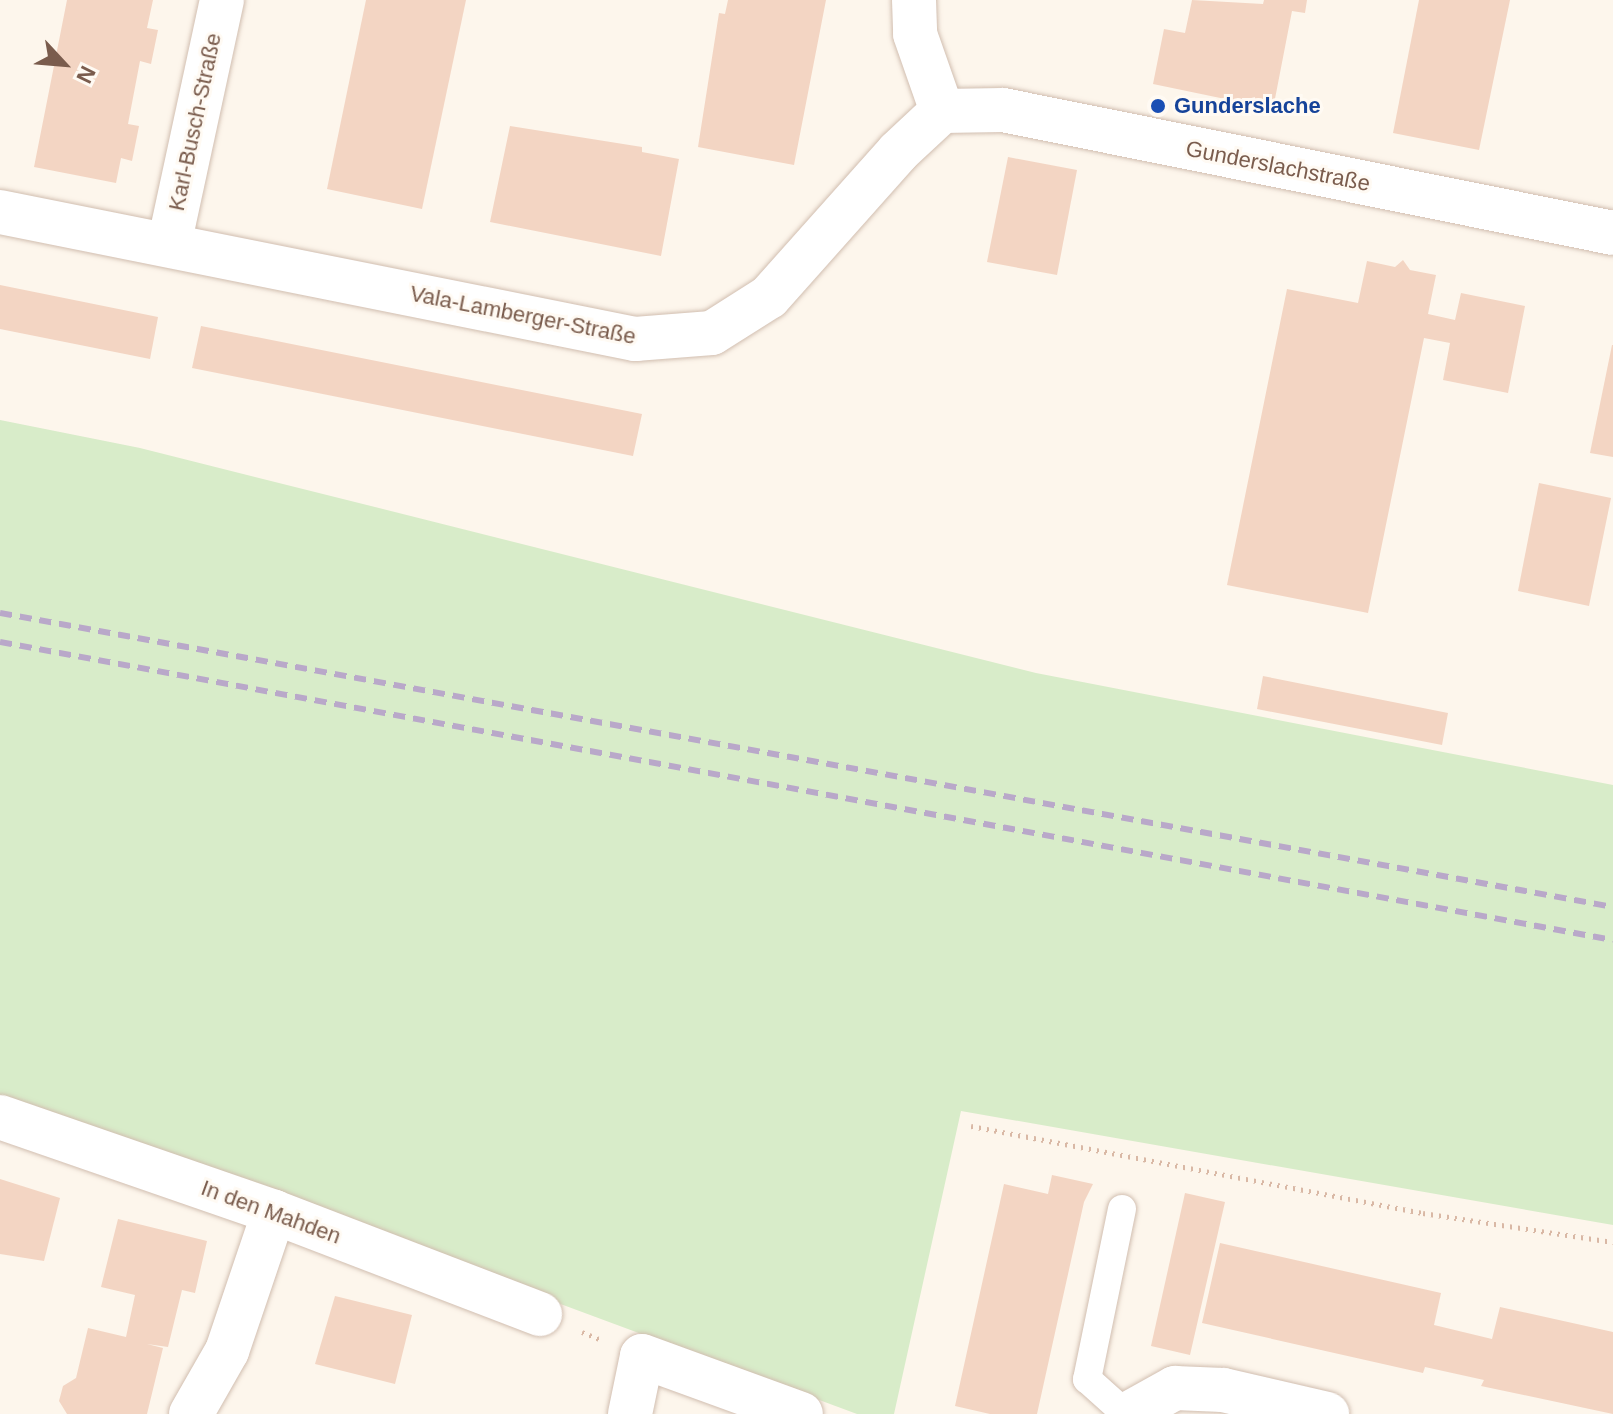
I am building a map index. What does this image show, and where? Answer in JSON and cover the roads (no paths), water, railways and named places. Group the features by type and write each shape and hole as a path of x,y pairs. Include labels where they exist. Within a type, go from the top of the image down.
{"street":[{"name":"Karl-Busch-Straße","path":"169,245 222,0"},
{"path":"914,0 915,34 942,111"},
{"name":"Gunderslachstraße","path":"942,111 1003,110 1613,233"},
{"name":"Vala-Lamberger-Straße","path":"0,212 635,339 712,333 769,297 898,152 942,111"},
{"name":"In den Mahden","path":"0,1117 274,1212 540,1314"},
{"path":"191,1414 227,1351 274,1212"},
{"path":"630,1414 642,1356 801,1414"},
{"path":"1127,1414 1175,1388 1223,1390 1327,1414"}],"lane":[{"path":"1122,1209 1087,1379 1127,1414"}],"railway":[{"path":"0,613 1613,907"},
{"path":"0,642 1613,940"}],"place":[{"name":"Gunderslache","path":"1158,106"}]}
